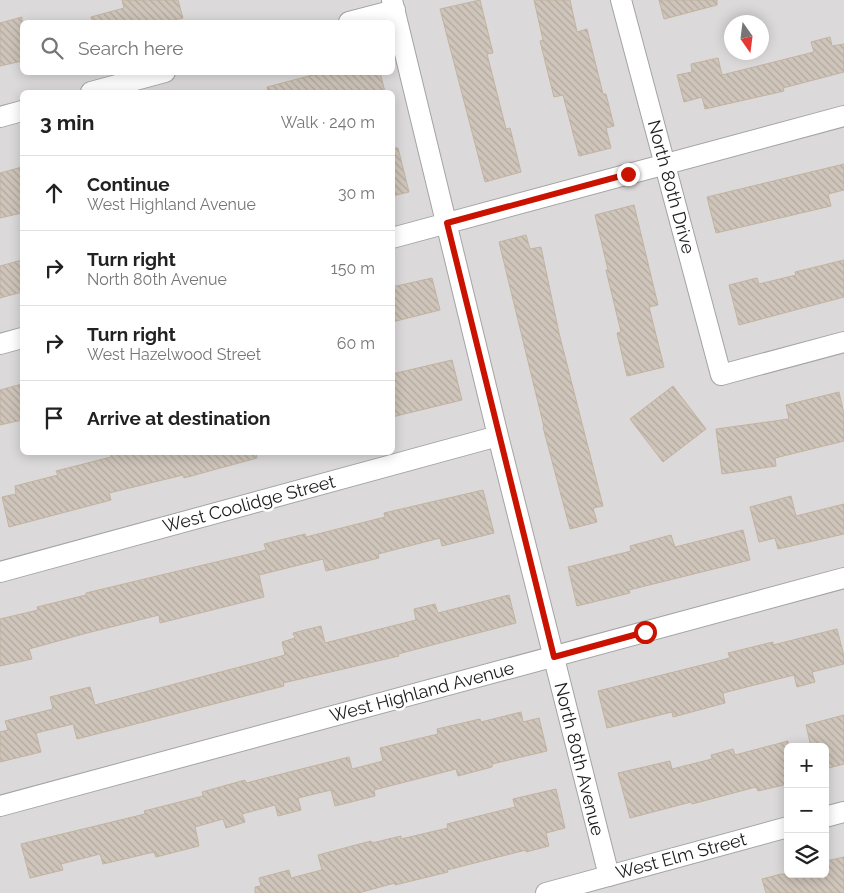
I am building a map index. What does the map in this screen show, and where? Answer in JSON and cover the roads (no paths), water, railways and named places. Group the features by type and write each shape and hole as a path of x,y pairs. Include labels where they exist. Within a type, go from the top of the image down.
{"street":[{"name":"North 80th Drive","path":"621,0 721,375 844,342"},
{"path":"354,20 394,5"},
{"name":"North 80th Avenue","path":"394,5 498,436 609,876"},
{"path":"98,90 154,75"},
{"path":"0,117 20,112"},
{"path":"395,237 844,116"},
{"path":"0,344 20,339"},
{"name":"West Coolidge Street","path":"0,572 498,436"},
{"name":"West Highland Avenue","path":"0,806 844,578"},
{"path":"829,816 844,812"},
{"name":"West Elm Street","path":"546,893 784,828"}]}
